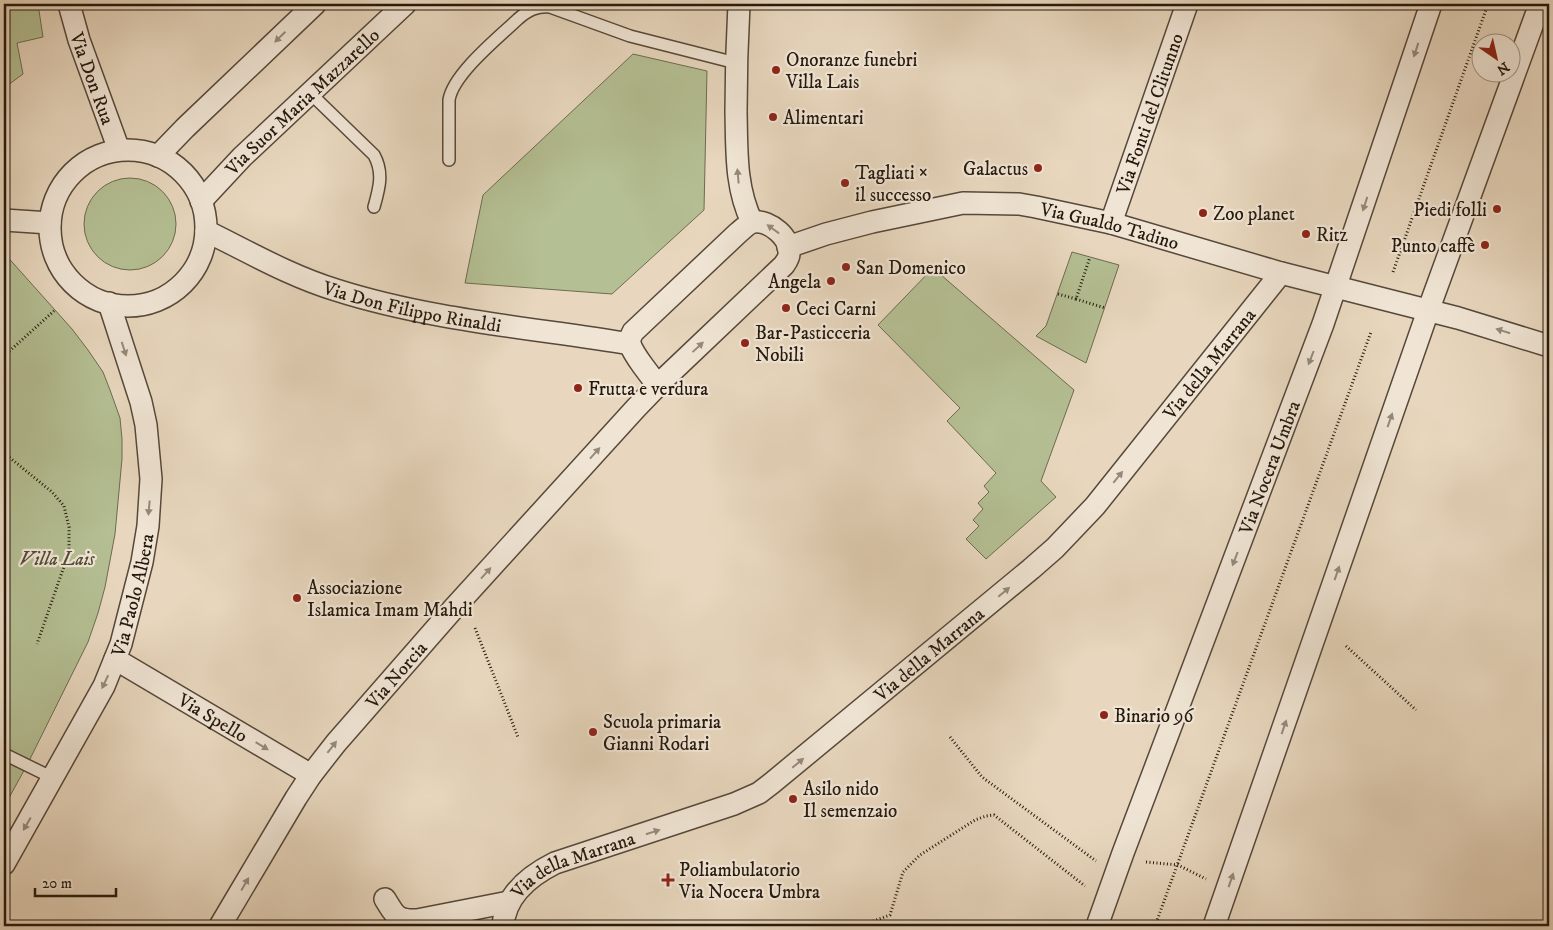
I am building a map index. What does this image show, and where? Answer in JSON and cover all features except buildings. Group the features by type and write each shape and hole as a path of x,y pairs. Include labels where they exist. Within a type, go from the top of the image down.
{"street":[{"name":"Via Don Rua","path":"69,4 79,40 119,150"},
{"path":"158,156 315,4"},
{"name":"Via Suor Maria Mazzarello","path":"201,201 242,156 405,4"},
{"path":"739,4 736,64 736,148 739,183 744,204 752,222"},
{"name":"Via Fonti del Clitunno","path":"1110,223 1187,4"},
{"name":"Via Nocera Umbra","path":"1097,926 1336,287 1431,4"},
{"path":"1214,926 1428,311 1540,4"},
{"path":"119,150 140,150 158,156 183,172 193,184 205,215 204,248 188,276 174,290 156,300 140,304 124,306 109,303 86,293 64,273 52,248 50,223 55,200 62,186 73,173 92,158 119,150"},
{"name":"Via Gualdo Tadino","path":"788,247 826,234 872,222 963,203 1036,206 1110,223 1281,273 1486,325 1549,346"},
{"path":"4,220 50,223"},
{"path":"660,383 648,374 630,344 631,335 636,328 752,222 768,224 782,236 788,247"},
{"name":"Via Don Filippo Rinaldi","path":"206,230 272,265 337,291 404,308 630,344"},
{"name":"Via Norcia","path":"220,926 311,775 336,743 454,608 660,383 784,265 790,253 788,247"},
{"name":"Via della Marrana","path":"503,926 509,902 517,892 530,878 555,863 734,804 759,792 792,768 1031,569 1062,541 1095,506 1281,273"},
{"name":"Via Paolo Albera","path":"4,864 104,686 124,633 142,562 148,526 151,479 144,412 109,303"},
{"name":"Via Spello","path":"115,659 311,775"},
{"path":"385,899 395,915 405,920 417,920 509,902"}],"lane":[{"path":"449,160 450,94 455,85 465,70 525,12 534,8 550,7 630,36 736,64"},
{"path":"310,93 374,155 378,162 381,178 374,207"},
{"path":"4,754 53,778"}],"path":[{"path":"1393,272 1488,4"},
{"path":"1076,300 1090,257"},
{"path":"1058,294 1105,308"},
{"path":"4,356 55,310"},
{"path":"1155,926 1371,332"},
{"path":"4,453 52,492 64,506 69,527 69,552 37,644"},
{"path":"475,628 518,737"},
{"path":"1346,646 1416,710"},
{"path":"950,737 982,777 1096,862"},
{"path":"860,926 890,915 903,872 920,855 974,820 986,816 994,815 1086,888"},
{"path":"1145,862 1178,865 1208,880"}],"green space":[{"path":"4,4 38,4 43,37 17,43 23,74 4,88"},
{"path":"633,54 707,71 704,210 612,294 465,283 483,195"},
{"path":"130,178 148,181 163,191 173,206 176,224 173,242 163,257 148,267 130,270 112,267 97,257 87,242 84,224 87,206 97,191 112,181"},
{"path":"1072,252 1119,265 1086,363 1036,336 1046,326"},
{"name":"Villa Lais","path":"4,253 72,329 103,372 120,418 122,459 115,534 98,613 88,642 4,807"},
{"path":"933,268 1074,390 1041,481 1056,497 986,559 966,539 979,526 973,520 983,509 978,503 989,492 984,486 996,473 947,421 960,408 878,325"}],"place":[{"name":"Onoranze funebri Villa Lais","path":"776,70"},
{"name":"Alimentari","path":"773,117"},
{"name":"Galactus","path":"1038,168"},
{"name":"Tagliati × il successo","path":"845,183"},
{"name":"Piedi folli","path":"1497,209"},
{"name":"Zoo planet","path":"1203,213"},
{"name":"Ritz","path":"1306,234"},
{"name":"Punto caffè","path":"1485,245"},
{"name":"San Domenico","path":"846,267"},
{"name":"Angela","path":"831,281"},
{"name":"Ceci Carni","path":"786,308"},
{"name":"Bar-Pasticceria Nobili","path":"745,343"},
{"name":"Frutta e verdura","path":"578,388"},
{"name":"Associazione Islamica Imam Mahdi","path":"297,598"},
{"name":"Binario 96","path":"1104,715"},
{"name":"Scuola primaria Gianni Rodari","path":"593,732"},
{"name":"Asilo nido Il semenzaio","path":"793,799"},
{"name":"Poliambulatorio Via Nocera Umbra","path":"668,880"}]}
